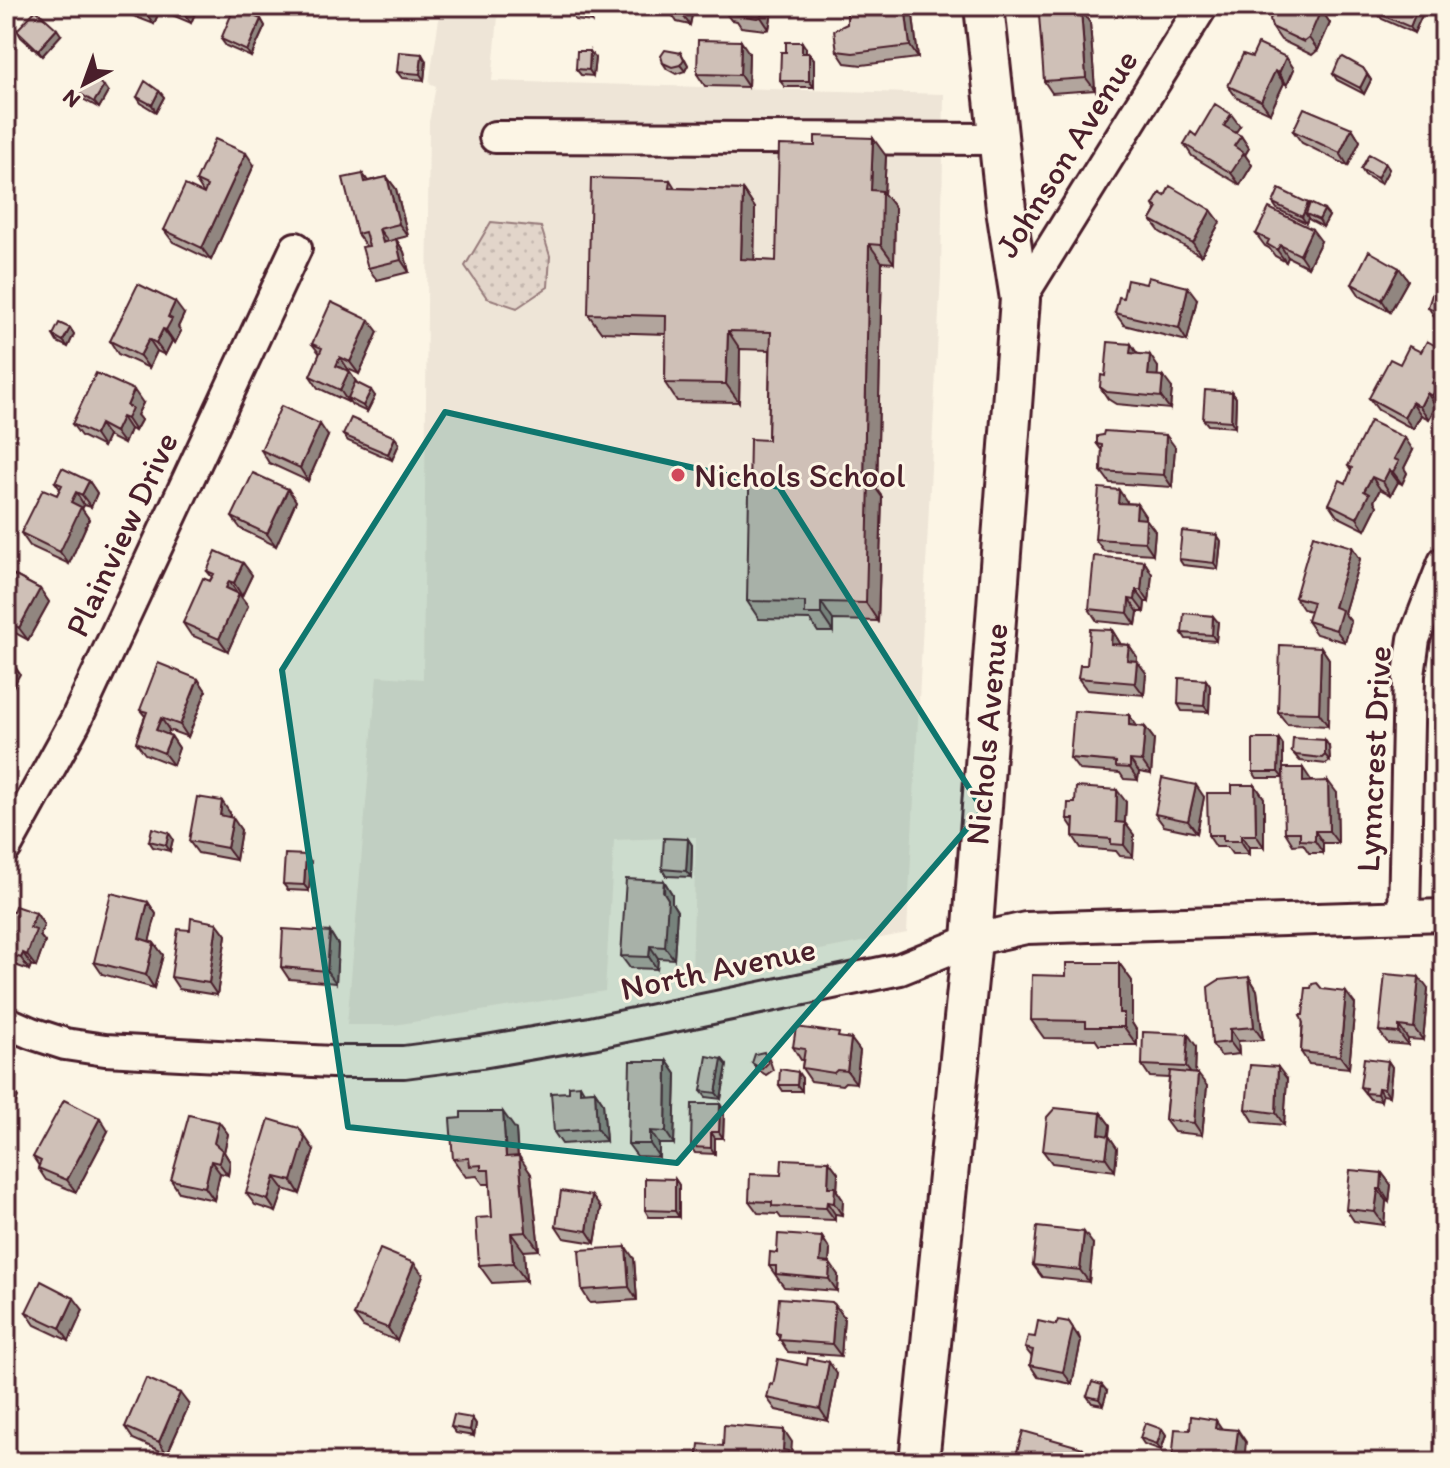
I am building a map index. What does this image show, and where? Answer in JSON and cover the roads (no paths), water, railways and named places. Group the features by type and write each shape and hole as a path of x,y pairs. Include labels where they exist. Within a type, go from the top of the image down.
{"main road":[{"name":"Nichols Avenue","path":"919,1462 972,940 1020,299 1006,209 984,6"}],"street":[{"name":"Johnson Avenue","path":"1020,299 1202,6"},
{"path":"495,137 1000,139"},
{"name":"Plainview Drive","path":"6,847 75,722 296,248"},
{"name":"Lynncrest Drive","path":"1404,916 1409,675 1414,639 1444,562"},
{"name":"North Avenue","path":"6,1022 65,1044 105,1050 332,1062 404,1062 591,1033 900,969 972,940 1026,928 1444,915"}],"place":[{"name":"Nichols School","path":"678,475"}]}
